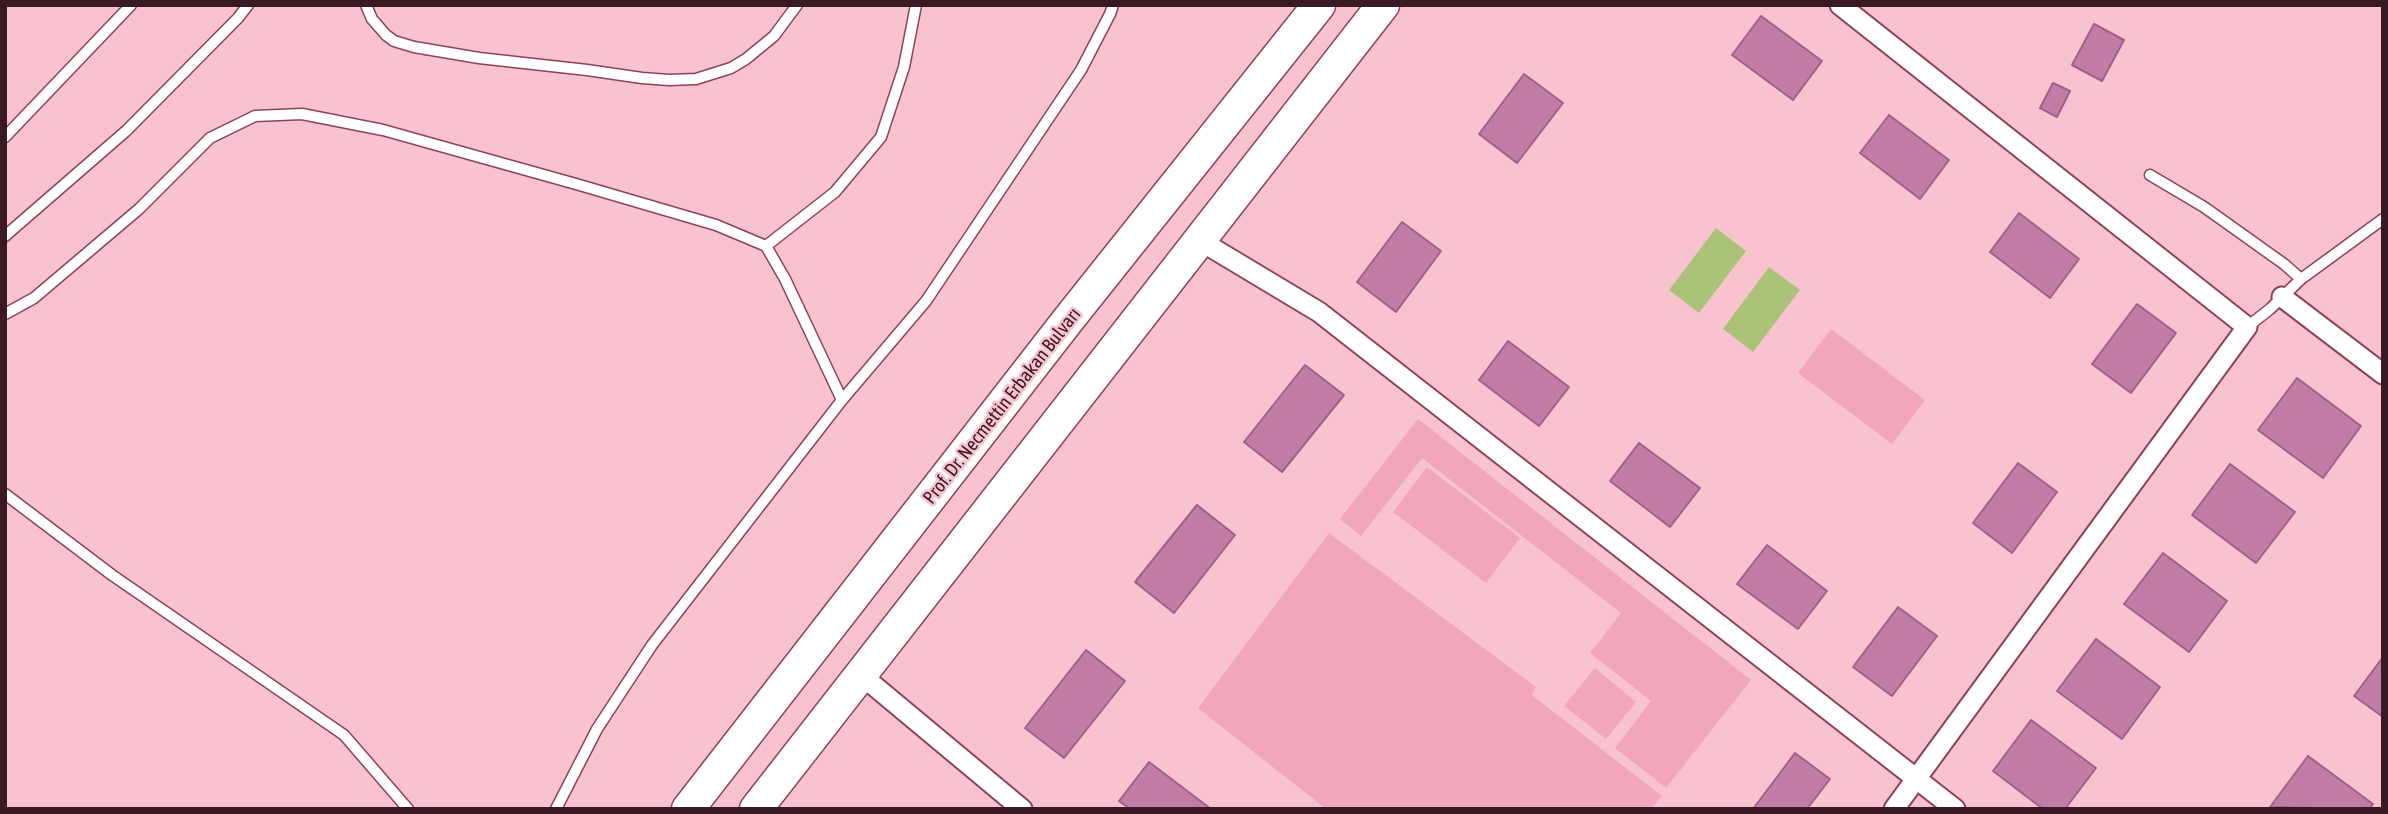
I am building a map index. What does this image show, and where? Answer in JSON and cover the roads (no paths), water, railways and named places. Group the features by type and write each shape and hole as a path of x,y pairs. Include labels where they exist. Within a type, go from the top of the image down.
{"main road":[{"name":"Prof. Dr. Necmettin Erbakan Bulvarı","path":"688,809 1051,342 1319,5"},
{"path":"756,809 1383,5"}],"street":[{"path":"1840,5 2247,327 1914,778 1894,809"},
{"path":"1199,240 1319,312 1955,809"},
{"path":"2282,297 2383,374"},
{"path":"860,674 1022,809"}],"lane":[{"path":"5,137 131,5"},
{"path":"5,236 126,131 238,18 247,5"},
{"path":"366,5 372,19 386,35 394,41 414,47 479,58 669,80 705,77 746,59 774,36 797,5"},
{"path":"766,246 835,192 881,137 904,66 916,5"},
{"path":"556,809 597,729 652,645 842,400 926,300 1081,70 1113,5"},
{"path":"5,314 34,299 139,209 210,138 256,116 302,114 383,130 716,225 766,246 785,279 842,400"},
{"path":"2150,176 2204,207 2301,279"},
{"path":"2247,327 2301,279 2383,219"},
{"path":"5,494 112,575 344,735 408,809"}]}
